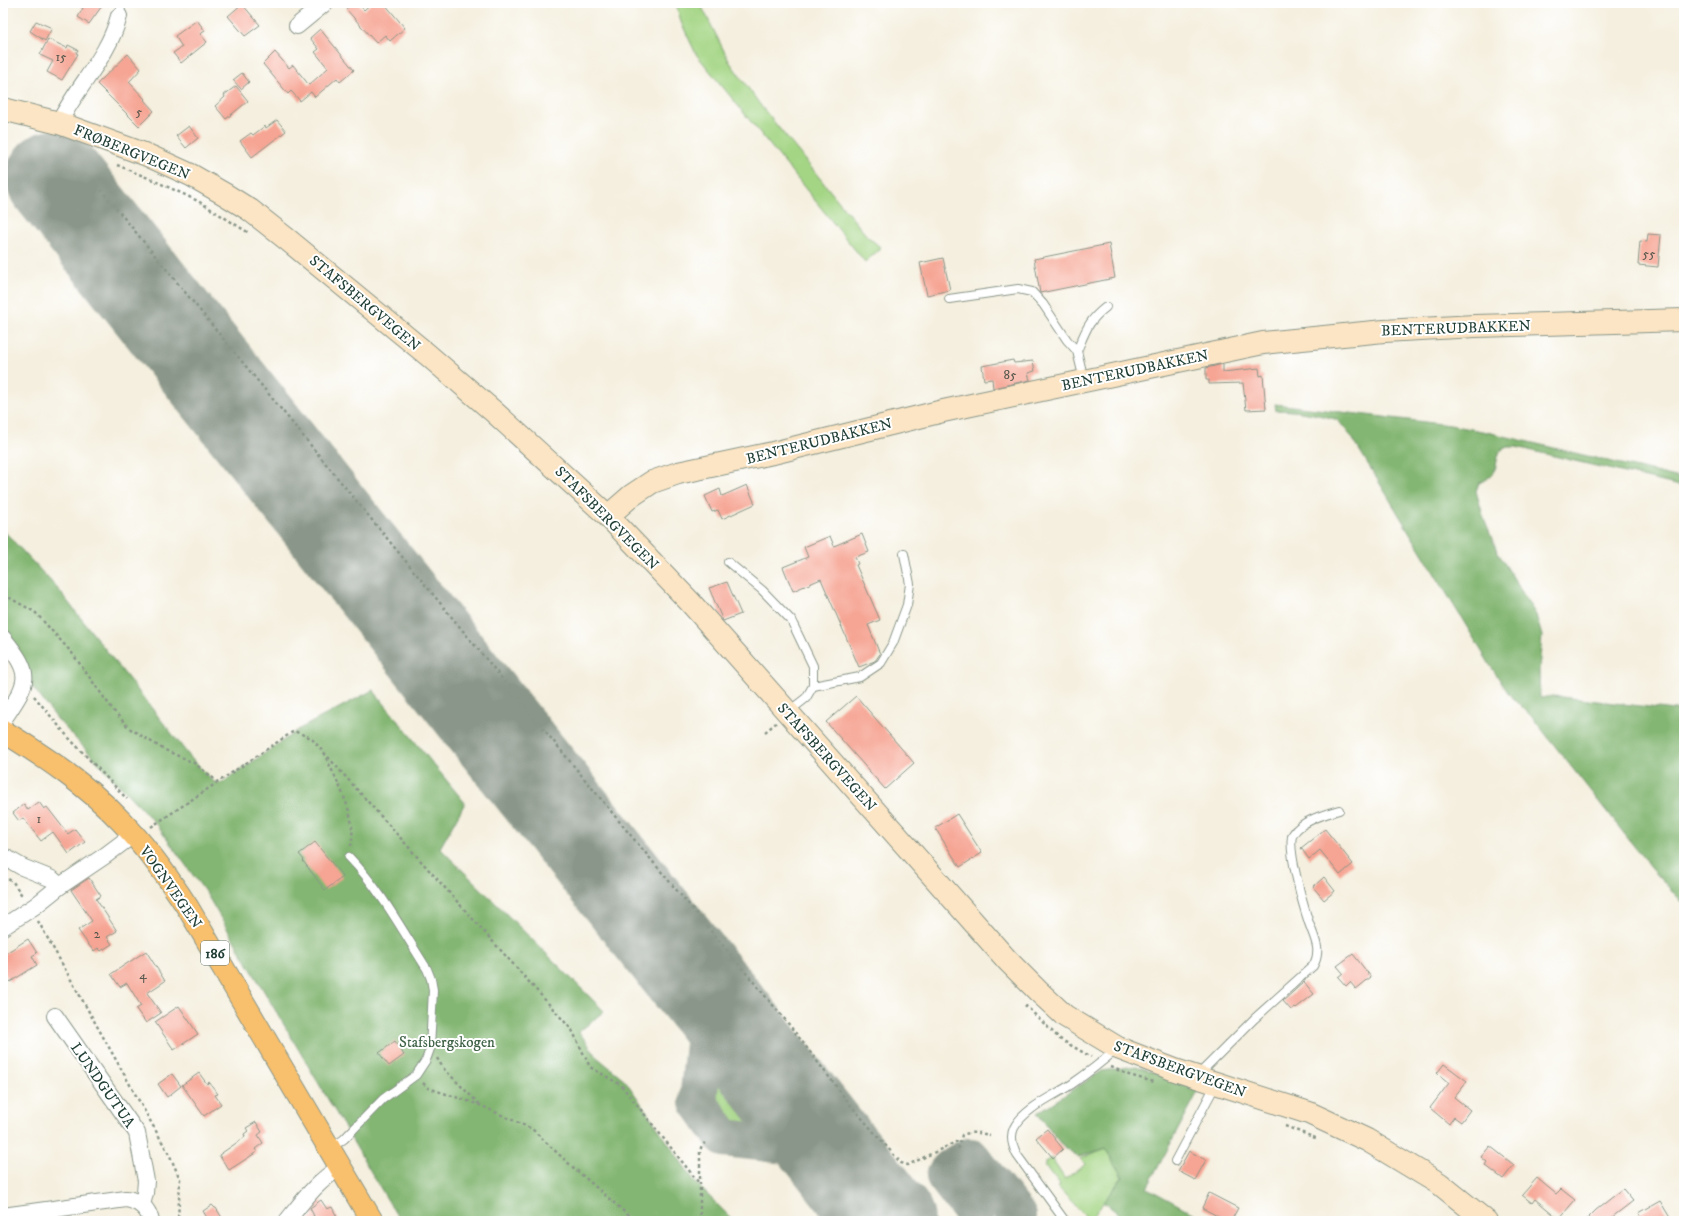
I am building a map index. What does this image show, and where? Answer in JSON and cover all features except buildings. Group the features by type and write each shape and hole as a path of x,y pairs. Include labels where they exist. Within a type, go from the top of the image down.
{"main road":[{"name":"FRØBERGVEGEN","path":"3,109 59,123 169,164 226,195"},
{"name":"STAFSBERGVEGEN","path":"226,195 250,210 288,240 428,355 493,410 608,516 690,602 1003,955 1065,1016 1118,1048 1216,1084 1309,1113 1368,1140 1440,1184 1486,1221"},
{"name":"BENTERUDBAKKEN","path":"608,516 630,496 652,482 678,473 773,453 943,411 1263,343 1306,337 1384,331 1684,320"},
{"name":"VOGNVEGEN","path":"3,731 44,757 105,805 143,830 169,879 188,908 372,1221"}],"street":[{"path":"297,26 325,3"},
{"name":"FRØBERGVEGEN","path":"59,123 107,48 116,29 121,9"},
{"path":"3,638 21,662 24,671 24,682 20,695 3,720"},
{"path":"3,927 60,886 143,830"},
{"path":"3,856 22,867 52,879 60,886"},
{"name":"LUNDGUTUA","path":"55,1016 137,1133 146,1181 142,1204"},
{"path":"287,1221 306,1197 328,1175 341,1167"},
{"path":"3,1216 122,1199 132,1200 142,1204 151,1221"}],"lane":[{"path":"949,299 1018,289 1032,292 1048,310 1067,340 1077,351 1084,381"},
{"path":"1077,351 1094,316 1106,307"},
{"path":"813,686 860,677 881,664 893,643 906,605 910,584 904,554"},
{"path":"728,562 762,590 791,620 814,666 813,686 806,698 787,713"},
{"path":"1196,1076 1213,1058 1313,966 1317,957 1316,943 1305,910 1293,858 1291,841 1299,828 1338,810"},
{"path":"330,1149 344,1139 383,1099 416,1075 426,1060 430,1049 433,990 432,979 390,909 371,882 349,857"},
{"path":"1065,1221 1017,1155 1012,1146 1013,1130 1019,1121 1040,1102 1080,1078 1118,1048"},
{"path":"1175,1161 1216,1084"}],"path":[{"path":"93,180 623,826 787,1022 852,1107 901,1163 908,1165 960,1140"},
{"path":"3,597 8,597 36,612 72,653 129,728 163,749 194,763 218,782"},
{"path":"143,830 294,731 311,738 572,1030 590,1067 621,1085 700,1183"},
{"path":"322,750 350,815 353,840 349,857"},
{"path":"3,876 13,882 30,909 170,1156 180,1179 178,1221"},
{"path":"430,1049 434,1051 443,1068 480,1105"},
{"path":"416,1075 428,1088 480,1105 532,1129 567,1162 635,1221"},
{"path":"958,1149 962,1135 970,1132 979,1132 990,1135"},
{"path":"700,1221 700,1151 702,1145 705,1143"}],"green space":[{"path":"676,3 700,3 729,61 761,106 866,235 881,248 865,262 696,54 681,22"},
{"path":"1275,404 1450,425 1487,432 1684,479 1684,487 1516,447 1507,447 1500,451 1493,473 1479,483 1476,491 1484,519 1497,551 1536,615 1542,636 1539,670 1540,698 1553,696 1684,711 1684,904 1652,869 1532,717 1509,694 1351,436 1337,420 1325,416 1306,413 1281,410 1276,411"},
{"name":"Stafsbergskogen","path":"3,530 57,588 191,758 214,782 222,783 301,728 373,690 465,803 440,848 604,1011 579,1032 598,1058 625,1080 695,1182 734,1221 400,1221 206,893 156,824 58,720 28,681 3,631"},
{"path":"713,1017 811,1141 735,1133 705,1095"},
{"path":"1136,1066 1200,1088 1147,1188 1208,1221 1129,1221 1103,1202 1123,1177 1105,1148 1079,1157 1065,1148 1037,1113 1102,1071"},
{"path":"1105,1148 1122,1177 1090,1221 1058,1187 1060,1185 1045,1166 1045,1162 1051,1158 1065,1179 1086,1164 1080,1159"}],"taxiway":[{"path":"709,996 698,1102 724,1138 831,1150"},
{"path":"975,1221 974,1214 945,1176 951,1167 968,1157 971,1157 1017,1215 1017,1218 1014,1221"}],"runway":[{"path":"54,178 709,996 887,1221"}]}
